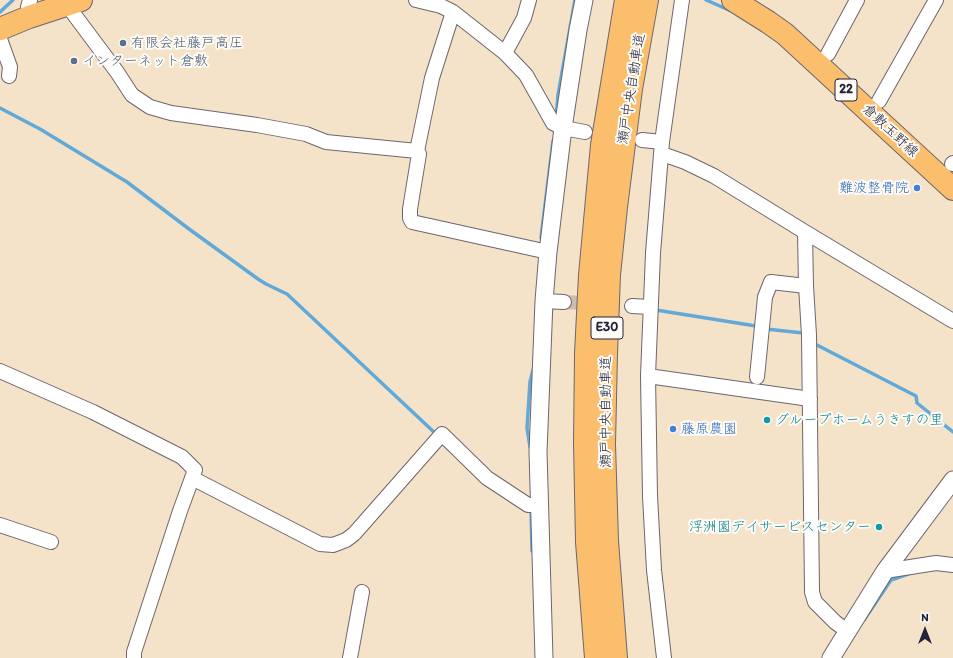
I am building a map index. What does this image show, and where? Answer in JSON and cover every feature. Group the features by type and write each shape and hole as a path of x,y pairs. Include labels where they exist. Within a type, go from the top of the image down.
{"main road":[{"name":"瀬戸中央自動車道","path":"596,658 587,542 585,443 586,353 591,260 602,145 626,0"},
{"name":"瀬戸中央自動車道","path":"616,658 607,541 604,444 606,346 610,275 622,147 630,89 647,0"},
{"path":"0,30 30,9 74,2"},
{"name":"倉敷玉野線","path":"746,3 800,47 953,189"}],"street":[{"path":"416,0 441,6 453,12 506,52 526,75 553,123 563,128 585,132"},
{"path":"506,52 524,18 529,0"},
{"path":"544,658 534,505 538,452 544,300 548,252 563,128 584,0"},
{"path":"664,658 654,570 650,496 648,376 653,253 661,149 682,0"},
{"path":"828,54 857,0"},
{"path":"879,101 936,0"},
{"path":"74,2 132,95 150,107 171,113 257,125 299,133 326,142 417,151"},
{"path":"453,12 432,78 417,151 419,154 410,209 410,218 412,222 548,252"},
{"path":"0,39 10,67 9,76"},
{"path":"642,140 661,149 668,156 685,162 714,176 953,321"},
{"path":"805,232 809,335 812,592 815,602 847,631"},
{"path":"756,377 765,297 770,282 806,286"},
{"path":"544,300 564,302"},
{"path":"632,306 650,307"},
{"path":"0,371 93,412 182,457 195,470 177,518 134,652 134,658"},
{"path":"648,376 810,399"},
{"path":"192,478 320,544 333,544 346,540 354,534 442,434 487,478 534,505"},
{"path":"831,658 885,571 953,480"},
{"path":"0,525 51,542"},
{"path":"885,571 936,563 952,567"},
{"path":"350,658 362,592"}],"waterway":[{"path":"0,12 13,0"},
{"path":"556,119 558,95 575,0"},
{"path":"706,0 729,10"},
{"path":"0,108 40,129 127,182 258,279 287,294 436,434"},
{"path":"541,238 553,141"},
{"path":"656,310 756,326"},
{"path":"766,329 803,333 804,335"},
{"path":"815,344 916,396 917,403 953,432"},
{"path":"530,447 527,428 530,382 533,370"},
{"path":"531,507 532,551"},
{"path":"864,620 891,580 911,573"}],"tunnel":[{"path":"564,302 632,306"}],"place":[{"name":"有限会社藤戸高圧","path":"123,43"},
{"name":"インターネット倉敷","path":"74,61"},
{"name":"難波整骨院","path":"917,188"},
{"name":"グループホームうきすの里","path":"767,420"},
{"name":"藤原農園","path":"673,429"},
{"name":"浮洲園デイサービスセンター","path":"879,527"}]}
